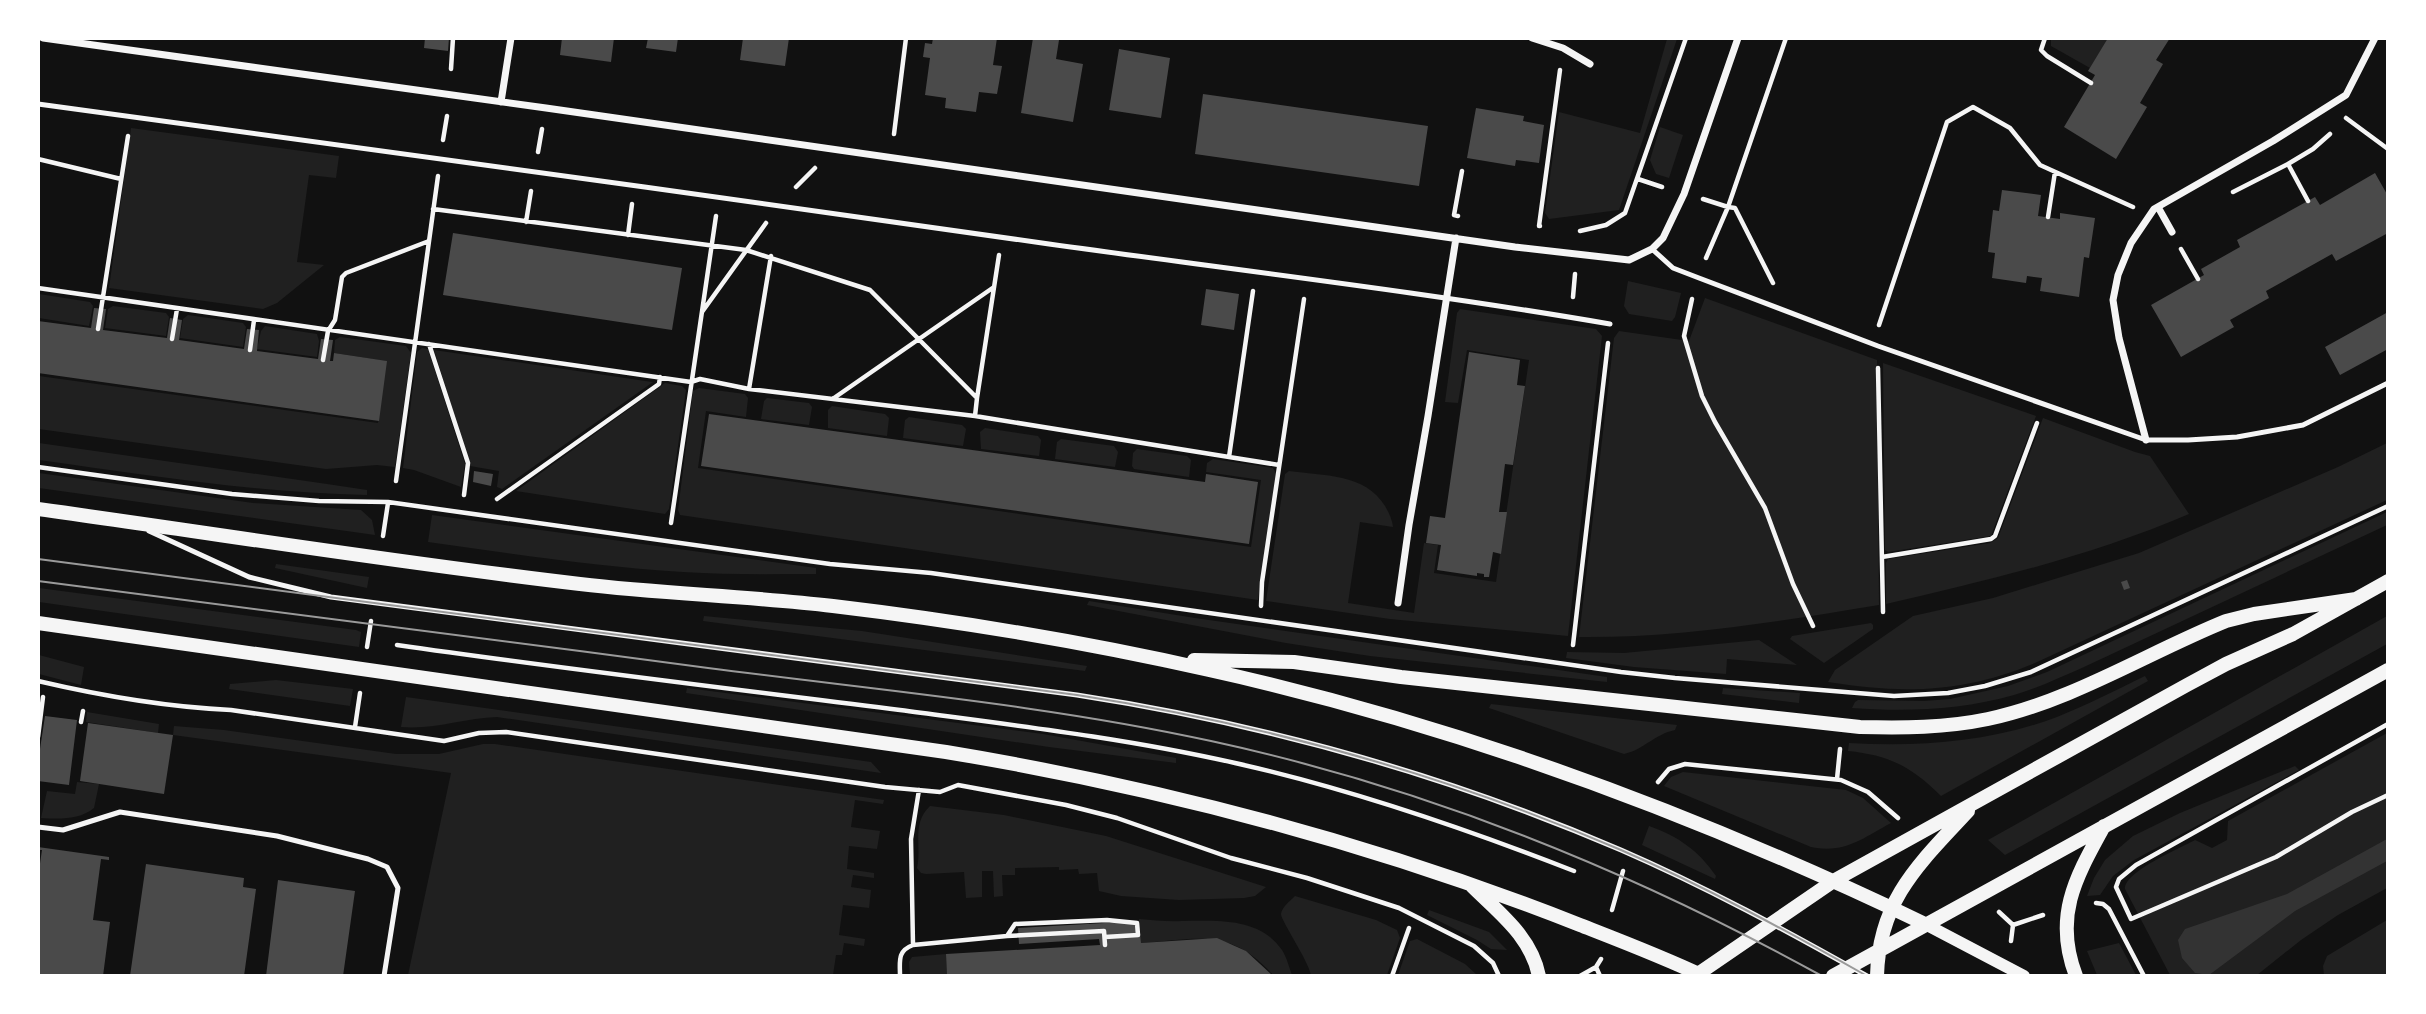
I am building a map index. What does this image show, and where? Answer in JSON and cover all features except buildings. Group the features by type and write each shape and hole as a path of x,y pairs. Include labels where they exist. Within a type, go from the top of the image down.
{"main road":[{"path":"38,509 578,584 845,608 1016,632 1161,659 1334,701 1536,762 1683,816 1835,880 1925,924"},
{"path":"38,623 932,750 1047,769 1260,818 1381,853 1545,911 1699,975 1835,880 2226,664 2293,634 2388,581"},
{"path":"1161,659 1294,662 1401,677 1860,727 1912,729 1989,719 2038,704 2064,695 2226,621 2254,614 2356,599"},
{"path":"1833,975 2388,670"},
{"path":"1877,975 1880,949 1891,908 1912,874 1979,800"},
{"path":"2076,975 2067,947 2067,908 2078,874 2104,826"},
{"path":"1468,883 1522,935 1530,947 1539,975"}],"street":[{"path":"43,38 1456,239 1629,260 1652,249 1663,238 1684,194 1738,38"},
{"path":"501,102 511,38"},
{"path":"1532,38 1563,48 1590,64"},
{"path":"2146,440 2119,338 2113,300 2118,275 2131,243 2149,214 2158,207 2273,141 2346,95 2375,38"},
{"path":"2158,207 2172,232"},
{"path":"1398,603 1456,239"},
{"path":"1925,924 2024,975"}],"lane":[{"path":"38,104 440,157 534,173 1610,324"},
{"path":"1652,249 1674,268 1699,278 1878,346 2146,440 2237,438 2303,425 2388,383"},
{"path":"131,522 249,577 331,597 1077,695 1256,729 1394,766 1537,816 1658,867 1771,923 1867,975"},
{"path":"38,827 63,830 120,812 277,836 368,859 387,867 398,888 384,975"}],"path":[{"path":"894,134 906,38"},
{"path":"1571,230 1581,231 1606,225 1625,213 1686,38"},
{"path":"1706,258 1728,207 1786,38"},
{"path":"2045,38 2040,50 2091,83"},
{"path":"452,69 453,39"},
{"path":"1549,227 1539,226 1563,48"},
{"path":"1868,322 1878,326 1947,121 1973,107 2010,128 2040,165 2149,214"},
{"path":"98,329 131,116"},
{"path":"2308,201 2289,166 2313,149 2346,118"},
{"path":"2354,124 2388,149"},
{"path":"396,481 440,157"},
{"path":"38,159 121,179"},
{"path":"700,314 778,206 820,162"},
{"path":"1455,210 1462,171"},
{"path":"2048,217 2055,172"},
{"path":"526,222 534,173"},
{"path":"1638,179 1662,187"},
{"path":"628,235 635,186"},
{"path":"671,523 719,197"},
{"path":"1702,199 1735,208 1775,286"},
{"path":"433,209 746,250 870,290 977,398"},
{"path":"975,416 1003,237"},
{"path":"323,360 328,331 335,320 340,282 346,273 429,241"},
{"path":"2179,244 2198,279"},
{"path":"749,389 771,257"},
{"path":"1229,457 1255,273"},
{"path":"1261,606 1262,582 1306,280"},
{"path":"833,399 994,287"},
{"path":"38,288 691,382 700,379 749,389 975,416 1279,465"},
{"path":"1692,299 1684,336 1703,396 1765,508 1793,584 1813,626"},
{"path":"172,339 177,309"},
{"path":"250,350 254,320"},
{"path":"1573,645 1610,324"},
{"path":"429,344 468,463 464,495"},
{"path":"1878,362 1883,612"},
{"path":"497,499 659,384 660,377"},
{"path":"1882,557 1990,539 1994,536 2039,419"},
{"path":"38,467 232,494 319,501 388,502 830,564 931,573 1621,672 1894,696 1948,693 1984,687 2031,671 2388,506"},
{"path":"382,540 388,502"},
{"path":"38,681 88,693 444,741 479,733 506,732 919,790 940,792 958,785 1092,811 1231,858 1384,902 1474,946 1493,963 1499,975"},
{"path":"355,727 361,687"},
{"path":"38,737 43,697"},
{"path":"82,722 83,711"},
{"path":"2388,724 2136,865 2119,879 2116,887 2131,919 2276,857 2352,812 2388,795"},
{"path":"1837,779 1841,738"},
{"path":"1656,787 1664,772 1685,764 1837,779 1852,783 1868,792 1902,822"},
{"path":"913,945 911,839 919,790"},
{"path":"2090,903 2099,902 2109,909 2144,975"},
{"path":"1994,907 2013,925"},
{"path":"2013,925 2053,911"},
{"path":"1007,936 1014,925 1107,920 1137,923 1138,935 1105,937"},
{"path":"2010,948 2013,925"},
{"path":"1392,975 1409,928"},
{"path":"900,975 902,950 913,945 1007,936 1104,931 1105,944"},
{"path":"1580,975 1596,967 1604,953"},
{"path":"1596,967 1600,975"}],"shaded area":[{"path":"2051,38 2108,39 2090,68 2051,46"},
{"path":"1667,39 1677,39 1619,210 1549,219 1545,213 1559,112 1640,133"},
{"path":"1660,127 1683,135 1669,178 1656,174 1650,160"},
{"path":"131,128 339,156 336,178 309,175 297,262 324,265 277,303 263,309 109,288"},
{"path":"1628,281 1681,293 1672,321 1629,314 1624,306"},
{"path":"39,294 90,302 93,306 89,326 39,318"},
{"path":"1705,298 1877,360 1879,605 1692,632 1579,637 1614,338 1619,331 1689,341"},
{"path":"113,306 166,313 169,317 166,336 105,328 108,309"},
{"path":"1460,309 1596,329 1602,336 1568,636 1390,619 1266,601 1285,474 1289,471 1355,482 1377,495 1389,514 1393,527 1360,522 1348,603 1414,613 1424,543 1438,545 1434,573 1496,582 1529,360 1467,350 1458,403 1445,402 1457,313"},
{"path":"188,315 243,323 246,327 243,347 180,338 183,319"},
{"path":"265,326 317,334 317,357 257,349 261,331"},
{"path":"340,337 406,346 411,353 395,467 377,465 326,469 39,429 39,376 378,423 386,361 334,353 335,340"},
{"path":"422,348 428,349 465,464 461,487 403,468 417,352"},
{"path":"434,350 653,382 502,489 497,487 499,471 470,466"},
{"path":"1883,363 2036,416 1991,536 1888,552 1885,550"},
{"path":"665,383 682,386 686,390 669,509 665,514 516,491"},
{"path":"699,388 745,394 748,398 746,417 706,411 698,468 1251,547 1261,480 1206,472 1207,463 1213,459 1273,468 1276,473 1258,600 680,515 678,510 693,391"},
{"path":"767,398 809,403 812,407 809,425 761,419"},
{"path":"832,406 885,414 889,418 887,436 828,428 828,410"},
{"path":"909,417 962,425 966,429 963,446 903,438 905,420"},
{"path":"2043,418 2150,456 2189,514 2077,555 1886,604 1888,559 1990,543 1998,538"},
{"path":"985,428 1038,436 1041,440 1039,456 981,449 980,432"},
{"path":"1061,439 1114,446 1118,452 1115,467 1055,459 1057,442"},
{"path":"39,443 367,490 367,495 243,487 39,460"},
{"path":"2387,443 2387,500 2035,663 1983,680 1933,688 1882,688 1828,682 1835,670 1913,616 1993,598 2139,553"},
{"path":"1137,449 1187,456 1191,460 1189,477 1134,469 1133,453"},
{"path":"39,473 253,503 361,510 372,520 375,535 39,488"},
{"path":"2387,512 2387,525 2032,689 1994,700 1954,707 1913,710 1852,708 1858,700 1950,699 2008,686 2047,672"},
{"path":"432,515 816,568 816,574 716,574 651,570 428,542"},
{"path":"276,564 369,577 367,588 275,568"},
{"path":"39,588 356,630 361,632 359,647 39,602"},
{"path":"1089,601 1607,677 1607,682 1370,656 1286,643 1087,605"},
{"path":"704,616 862,631 1087,666 1085,671 703,621"},
{"path":"2387,616 2387,644 2005,855 1988,840"},
{"path":"1871,623 1873,629 1824,663 1790,639 1792,636"},
{"path":"1759,640 1797,665 1727,659 1726,674 1634,667 1566,658 1567,652 1624,653"},
{"path":"39,655 84,667 81,685 39,674"},
{"path":"2145,676 2148,681 1941,796 1920,777 1899,764 1888,759 1848,751 1849,743 1928,743 2006,732 2057,717"},
{"path":"276,680 353,689 350,706 229,689 230,684"},
{"path":"687,688 1043,734 1176,758 1176,763 1049,747 686,693"},
{"path":"1723,688 1800,693 1799,703 1722,694"},
{"path":"406,697 871,762 881,773 497,717 425,727 401,727"},
{"path":"1491,704 1677,725 1675,730 1624,754 1489,708"},
{"path":"87,712 159,724 158,733 86,722"},
{"path":"174,726 224,730 396,754 439,754 483,744 495,744 884,800 883,804 855,800 851,827 880,831 877,849 849,846 847,869 874,873 874,878 853,875 851,887 871,890 869,908 843,905 839,935 865,939 864,946 844,943 842,955 836,955 833,975 408,975 451,773 173,735"},
{"path":"2387,733 2387,888 2338,915 2257,975 2170,975 2125,889 2127,882 2154,861 2195,840 2212,848 2227,840 2228,821"},
{"path":"2295,766 2299,770 2134,860 2113,876 2100,895 2087,896 2105,860 2133,836 2180,813"},
{"path":"1683,772 1846,790 1863,798 1891,823 1844,846 1823,849 1811,847 1664,786 1671,777"},
{"path":"77,782 99,784 94,808 76,817 41,818 47,791 75,794"},
{"path":"930,806 1004,815 1106,836 1266,887 1255,896 1244,898 1179,900 1121,896 1099,891 1097,873 1079,874 1078,869 1059,870 1059,867 1015,868 1015,875 1002,875 1003,896 994,897 993,871 982,871 982,897 966,898 964,872 926,874 917,868 919,828 924,813"},
{"path":"1649,826 1687,845 1709,867 1716,876 1715,879 1642,845"},
{"path":"2387,839 2387,861 2295,911 2209,975 2195,973 2182,958 2178,940 2185,929 2287,894"},
{"path":"1295,896 1376,920 1397,930 1400,938 1387,975 1311,975 1281,914"},
{"path":"1429,910 1489,932 1507,950 1491,949 1427,915"},
{"path":"1139,919 1223,921 1249,926 1273,939 1287,959 1292,975 1273,975 1242,949 1213,939 1141,943"},
{"path":"2387,920 2387,975 2324,975 2323,966 2327,956"},
{"path":"1417,939 1465,964 1477,975 1398,975 1410,941"},
{"path":"2119,943 2136,975 2097,975 2087,951"},
{"path":"946,954 947,975 910,975 909,962 912,957"}],"tram line":[{"path":"38,559 1077,695 1217,721 1354,755 1489,798 1555,823 1684,879 1867,976"},
{"path":"38,581 961,699 1149,728 1211,741 1371,782 1525,836 1675,901 1822,976"}]}
